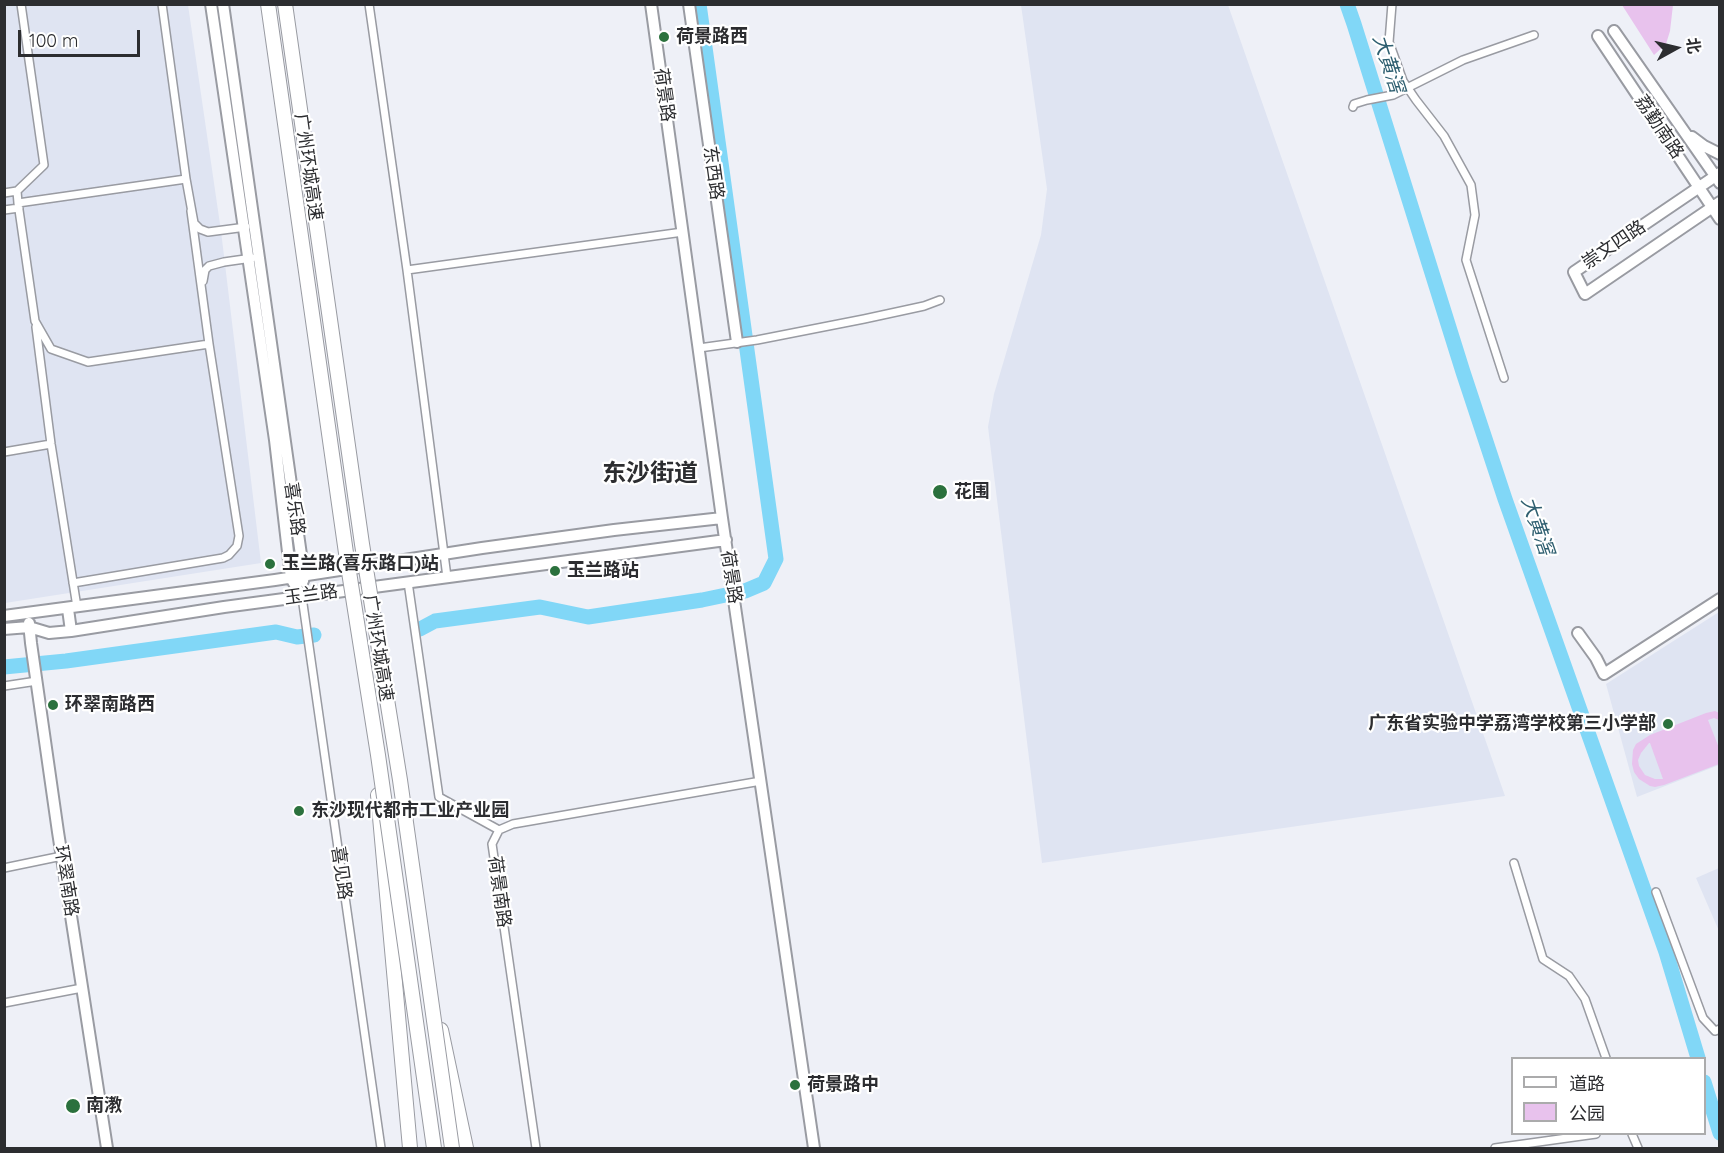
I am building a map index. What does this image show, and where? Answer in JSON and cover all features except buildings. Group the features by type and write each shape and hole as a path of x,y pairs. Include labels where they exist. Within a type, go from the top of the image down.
{"highway":[{"name":"广州环城高速","path":"268,4 434,1149"},
{"name":"广州环城高速","path":"285,4 362,544 400,780 452,1149"},
{"path":"370,703 405,1095 412,1149"},
{"path":"400,780 425,945 466,1149"}],"street":[{"path":"4,193 17,191 44,165 21,4"},
{"path":"73,583 223,558 237,546 239,536 209,344 162,4"},
{"name":"喜乐路","path":"211,4 249,227"},
{"name":"喜乐路","path":"223,4 291,578 302,597"},
{"path":"369,4 447,577"},
{"name":"荷景路","path":"651,4 731,579 814,1149"},
{"name":"东西路","path":"689,4 737,342"},
{"path":"1392,4 1389,42 1399,72 1407,88 1444,136 1471,185 1476,215 1466,260 1504,378"},
{"name":"荔勤南路","path":"1614,31 1718,177"},
{"path":"1353,107 1354,104 1367,100 1393,95 1463,60 1534,35"},
{"name":"荔勤南路","path":"1598,36 1699,187 1716,204 1719,219"},
{"path":"1685,133 1719,154"},
{"name":"崇文四路","path":"1716,204 1585,294 1574,272 1699,187 1718,177"},
{"path":"4,210 186,179"},
{"path":"17,191 51,444 73,583 71,631"},
{"path":"190,211 194,223 200,229 208,232 249,227"},
{"path":"406,270 683,232"},
{"path":"202,290 205,270 209,266 253,258"},
{"name":"喜乐路","path":"253,258 304,576 302,597"},
{"path":"699,348 757,340 910,310 940,300"},
{"path":"35,321 51,349 88,362 209,344"},
{"path":"4,452 51,444"},
{"name":"玉兰路","path":"4,616 291,578 614,530 723,518"},
{"name":"玉兰路","path":"4,629 29,627 50,633 71,631 408,582 726,540"},
{"path":"408,582 439,797 499,830"},
{"name":"喜见路","path":"302,597 381,1149"},
{"path":"1578,633 1596,658 1604,674 1719,599"},
{"name":"环翠南路","path":"30,614 31,643 107,1149"},
{"path":"4,686 37,679"},
{"name":"荷景南路","path":"536,1149 492,844 499,830 513,824 762,781"},
{"path":"4,868 62,856"},
{"path":"1514,862 1543,958 1569,976 1585,999 1605,1057"},
{"path":"1656,892 1702,1018 1715,1031 1719,1029"},
{"path":"4,1004 82,988"},
{"path":"1495,1149 1589,1135"},
{"path":"1632,1135 1638,1149"}],"shaded area":[{"path":"5,5 188,5 221,231 261,563 5,603"},
{"path":"1021,5 1228,5 1505,796 1042,863 988,427 994,394 1041,235 1047,189"},
{"name":"广东省实验中学荔湾学校第三小学部","path":"1719,612 1719,765 1637,797 1606,684"},
{"path":"1719,868 1719,931 1696,878"}],"green space":[{"path":"1622,5 1673,5 1666,44 1654,55"},
{"path":"1715,711 1719,713 1719,720 1714,718 1708,720 1719,748 1719,764 1655,787 1639,779 1632,764 1636,744 1650,735","holes":["1650,743 1663,779 1645,775 1639,766 1638,760 1641,753"]}],"waterway":[{"path":"420,629 435,621 540,607 588,617 702,600 745,591 764,583 776,559 699,4"},
{"name":"大黄滘","path":"1347,4 1505,499 1666,952 1698,1057"},
{"path":"4,667 66,661 276,632 297,637 314,635"},
{"name":"大黄滘","path":"1706,1088 1720,1133"}],"place":[{"name":"荷景路西","path":"664,37"},
{"name":"花围","path":"940,492"},
{"name":"玉兰路(喜乐路口)站","path":"270,564"},
{"name":"玉兰路站","path":"555,571"},
{"name":"环翠南路西","path":"53,705"},
{"name":"广东省实验中学荔湾学校第三小学部","path":"1668,724"},
{"name":"东沙现代都市工业产业园","path":"299,811"},
{"name":"荷景路中","path":"795,1085"},
{"name":"南漖","path":"73,1106"}],"district":[{"name":"东沙街道","path":"650,474"}]}
